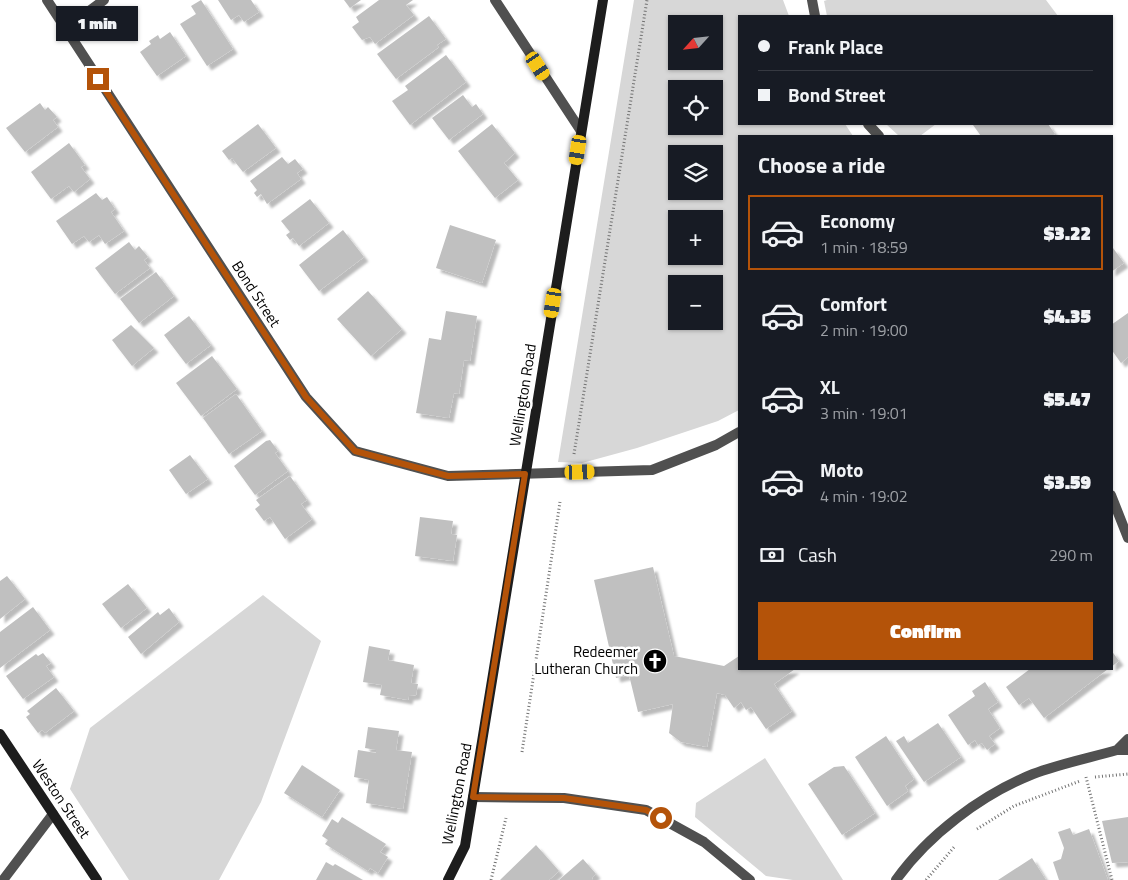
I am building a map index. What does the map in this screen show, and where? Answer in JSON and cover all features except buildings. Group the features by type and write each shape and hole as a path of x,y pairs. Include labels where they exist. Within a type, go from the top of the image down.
{"main road":[{"name":"Wellington Road","path":"448,880 465,846 603,0"},
{"name":"Weston Street","path":"0,734 97,880"}],"street":[{"name":"Bond Street","path":"47,0 306,397 355,451 448,476 652,470 716,445 738,433"},
{"path":"65,29 104,0"},
{"path":"495,0 581,131"},
{"path":"812,0 815,15"},
{"path":"869,125 878,135"},
{"path":"1113,500 1128,538"},
{"path":"1117,750 1128,739"},
{"path":"896,880 906,865 968,808 1033,774 1117,750 1128,750"},
{"path":"473,797 564,798 646,810 704,842 750,880"},
{"path":"3,880 54,814"}],"path":[{"path":"574,454 647,0"},
{"path":"522,752 560,502"},
{"path":"969,834 1014,806 1086,778 1128,774"},
{"path":"1086,778 1112,880"},
{"path":"491,880 506,818"},
{"path":"926,880 956,845"}],"shaded area":[{"path":"634,0 783,0 789,15 738,15 738,125 846,125 852,135 738,135 738,411 718,421 637,448 582,463 558,462"},
{"path":"1046,0 1057,15 827,15 824,1"},
{"path":"887,125 935,125 921,135 898,135"},
{"path":"263,595 321,641 261,802 219,880 129,880 70,789 90,728"},
{"path":"765,758 843,880 793,880 766,876 695,817 696,803"}],"place":[{"name":"Redeemer Lutheran Church","path":"655,661"}],"route":[{"path":"98,79 306,397 355,451 448,476 525,474 473,797 564,798 646,810 661,818"}]}
